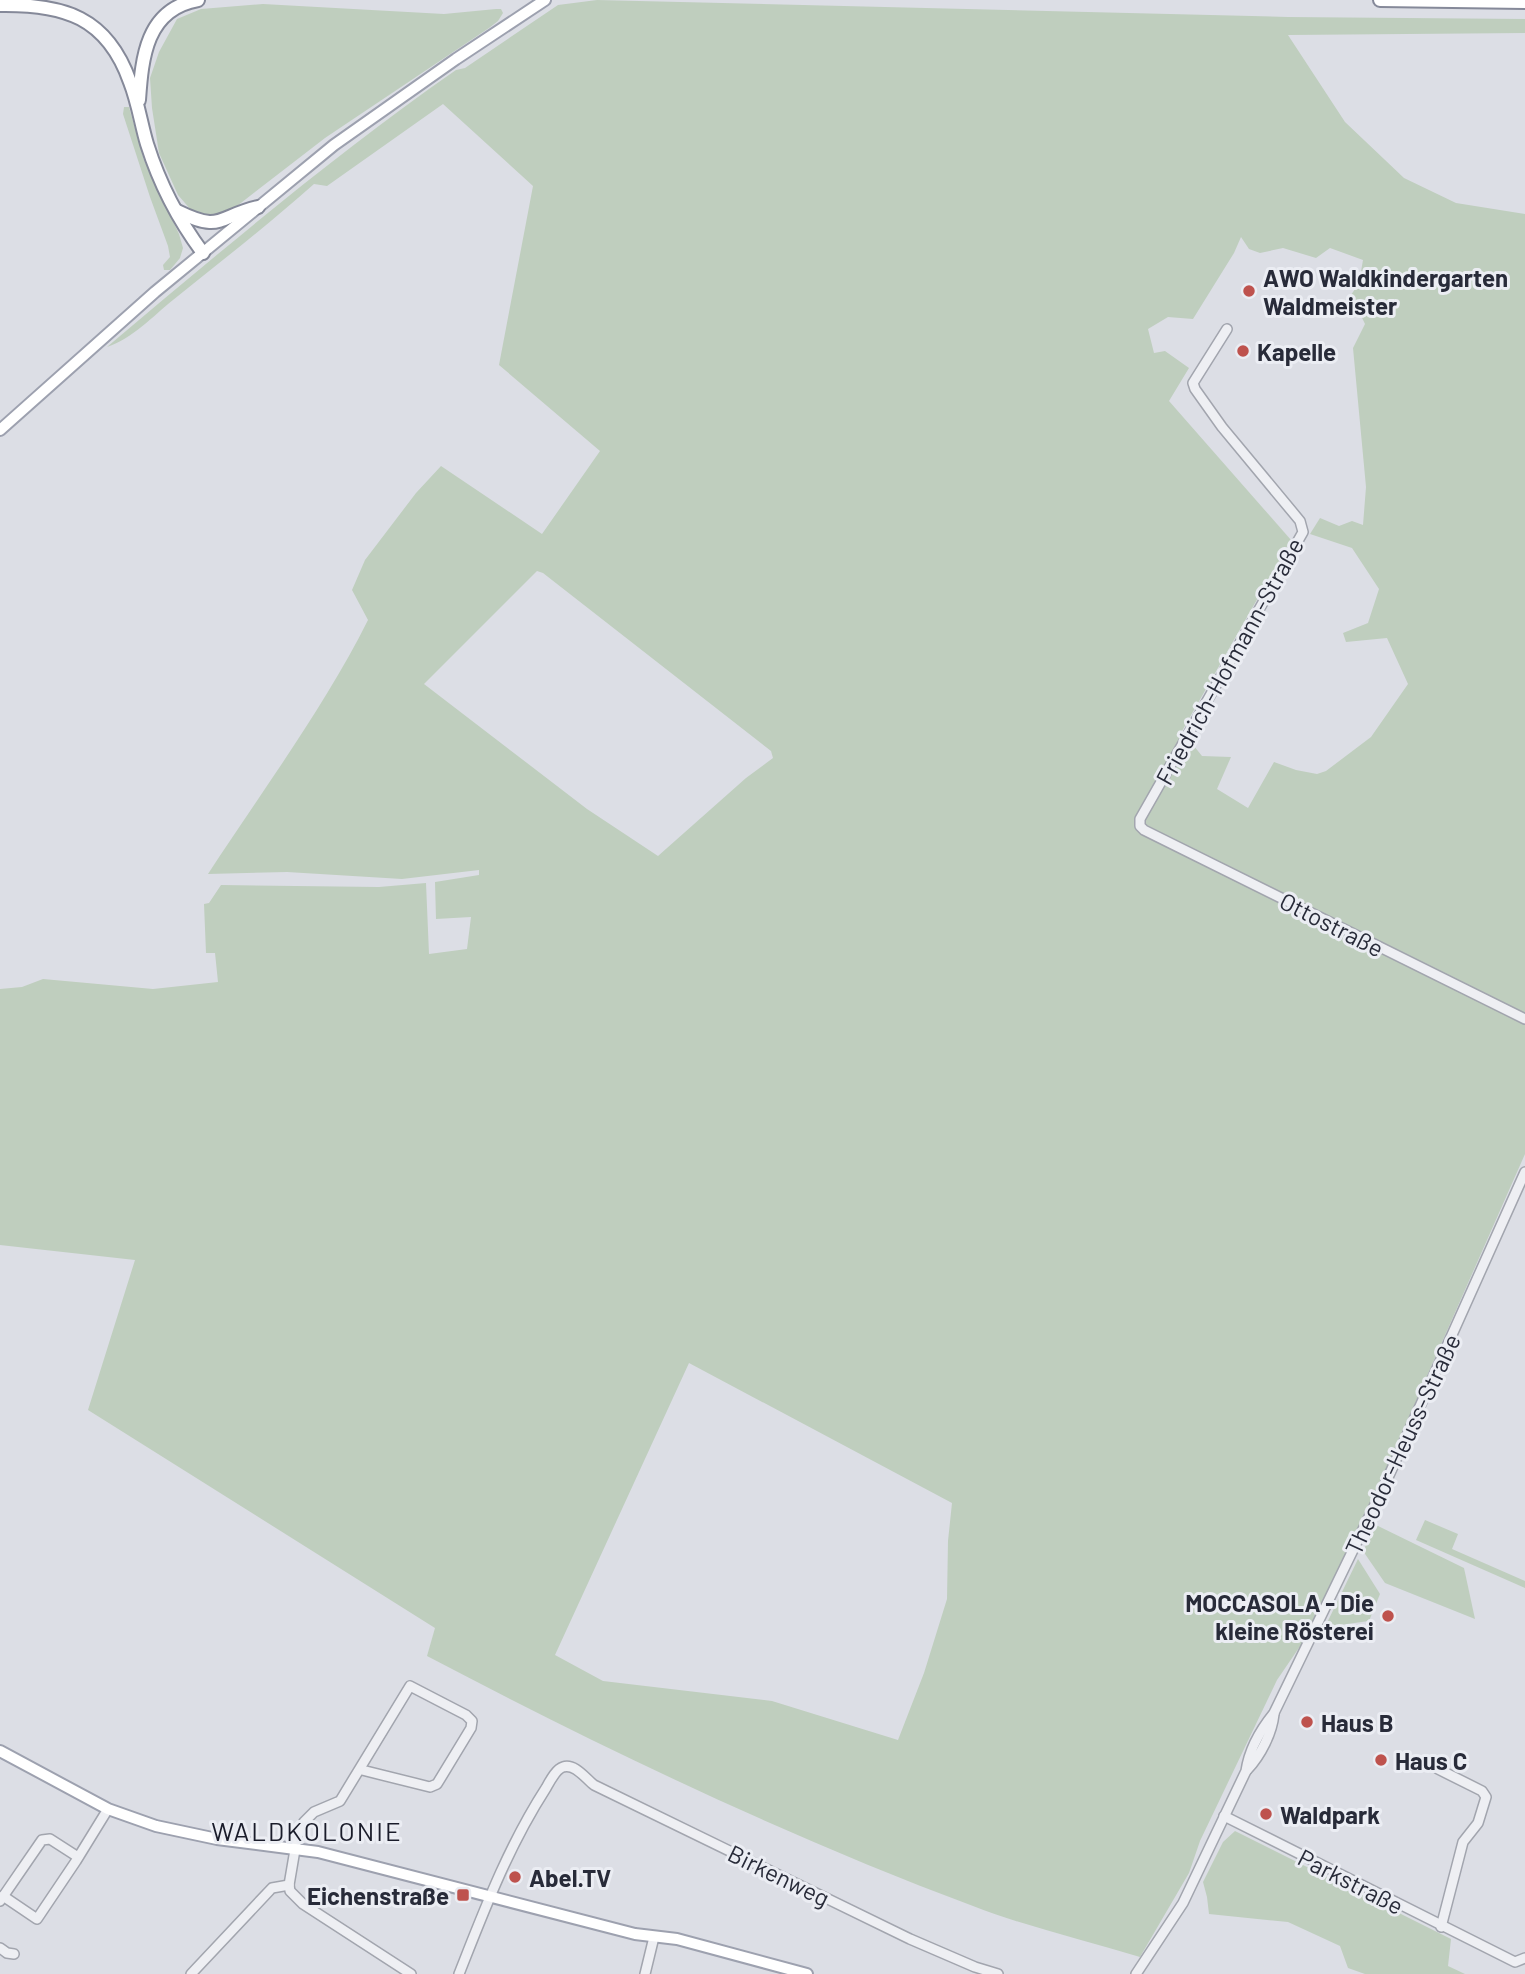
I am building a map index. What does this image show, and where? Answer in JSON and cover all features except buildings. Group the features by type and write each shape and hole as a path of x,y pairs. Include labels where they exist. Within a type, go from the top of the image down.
{"highway":[{"path":"138,111 143,54 150,36 162,19 177,7 198,0"},
{"path":"1380,0 1525,2"},
{"path":"0,5 26,5 64,11 83,19 103,36 120,58 131,83 154,163 176,211 204,253"},
{"path":"176,211 203,223 212,223 258,207"}],"main road":[{"path":"0,430 107,334 258,207 365,122 545,0"},
{"path":"0,1751 108,1809 184,1833 295,1848 377,1866 635,1934 677,1939 807,1974"}],"street":[{"name":"Friedrich-Hofmann-Straße","path":"1140,826 1140,819 1303,532 1300,521 1222,427 1195,389 1193,383 1227,329"},
{"name":"Ottostraße","path":"1140,826 1525,1019"},
{"name":"Theodor-Heuss-Straße","path":"1136,1974 1183,1903 1246,1771 1255,1762 1273,1726 1275,1713 1386,1482 1525,1172"},
{"path":"362,1770 430,1787 437,1784 471,1728 472,1721 466,1715 410,1686 362,1770 340,1801 314,1812 303,1822 295,1848 290,1891 303,1903 411,1974"},
{"name":"Birkenweg","path":"490,1896 499,1872 532,1810 558,1770 565,1766 572,1767 594,1785 911,1939 998,1974"},
{"path":"1438,1769 1482,1791 1486,1797 1478,1823 1463,1842 1441,1927"},
{"path":"78,1857 50,1839 45,1839 39,1843 2,1899 37,1919 78,1857 108,1809"},
{"name":"Parkstraße","path":"1224,1816 1515,1962 1524,1957"},
{"path":"191,1974 272,1888 289,1885"},
{"path":"459,1974 490,1896"},
{"path":"645,1974 654,1937"},
{"path":"0,1948 14,1954"}],"green space":[{"path":"597,0 1288,17 1525,19 1525,33 1288,35 1345,122 1404,178 1456,203 1525,214 1525,1154 1363,1521 1305,1639 1277,1680 1200,1841 1189,1873 1140,1957 993,1914 765,1821 628,1758 427,1656 435,1628 88,1410 135,1260 0,1245 0,989 22,987 43,979 153,989 218,982 215,953 206,953 204,904 209,903 221,885 379,887 426,883 429,954 467,949 471,917 436,919 435,882 479,875 479,870 402,879 287,872 208,874 312,717 368,620 352,590 365,560 416,493 441,466 542,534 600,451 499,365 533,186 443,104 327,186 314,184 142,326 125,339 107,347 279,204 366,136 456,70 465,68 558,5","holes":["1241,237 1249,249 1260,253 1283,248 1316,258 1330,248 1363,260 1359,283 1351,295 1365,324 1353,348 1366,487 1363,525 1352,521 1339,526 1320,518 1310,534 1352,548 1379,589 1368,623 1343,633 1346,642 1387,638 1408,684 1371,737 1326,771 1317,774 1274,762 1248,808 1217,789 1231,757 1202,756 1182,731 1291,540 1169,401 1189,368 1165,351 1154,353 1148,329 1168,317 1193,319","537,571 771,751 773,758 746,778 658,856 587,809 424,684","689,1363 952,1503 947,1599 924,1673 898,1740 772,1701 603,1681 555,1655"]},
{"path":"263,4 444,14 501,9 503,13 489,28 325,138 237,206 219,216 205,217 191,210 178,195 159,153 150,78 159,52 177,19 201,9"},
{"path":"124,107 129,107 144,160 183,248 180,258 170,270 164,270 163,265 170,257 168,246 123,114"},
{"path":"1425,1520 1458,1534 1452,1549 1525,1581 1525,1588 1416,1540"},
{"path":"1376,1525 1464,1568 1475,1619 1385,1583 1363,1551"},
{"path":"1358,1559 1380,1594 1369,1621 1325,1627"},
{"path":"1235,1831 1451,1939 1448,1966 1465,1974 1365,1974 1348,1968 1340,1946 1288,1922 1209,1914 1203,1882 1223,1842"}],"place":[{"name":"AWO Waldkindergarten Waldmeister","path":"1249,291"},
{"name":"Kapelle","path":"1243,351"},
{"name":"MOCCASOLA - Die kleine Rösterei","path":"1388,1616"},
{"name":"Haus B","path":"1307,1722"},
{"name":"Haus C","path":"1381,1760"},
{"name":"Waldpark","path":"1266,1814"},
{"name":"Abel.TV","path":"515,1877"},
{"name":"Eichenstraße","path":"463,1895"}],"district":[{"name":"WALDKOLONIE","path":"307,1830"}]}
